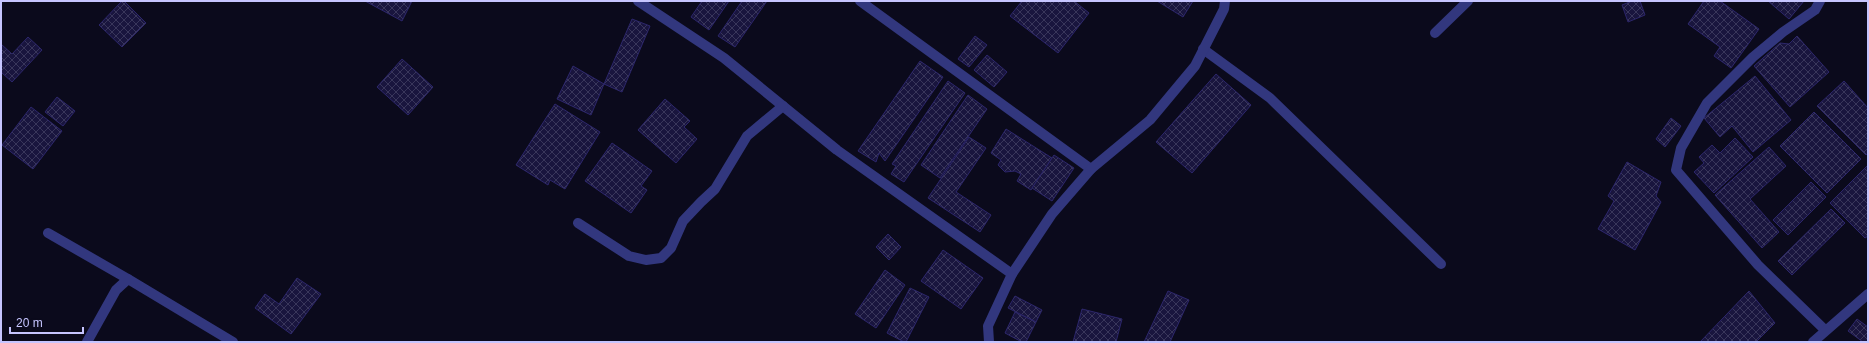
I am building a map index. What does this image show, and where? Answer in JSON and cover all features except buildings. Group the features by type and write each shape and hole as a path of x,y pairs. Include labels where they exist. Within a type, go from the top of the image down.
{"street":[{"path":"638,1 724,58 837,150 1012,274"},
{"path":"860,1 1091,169"},
{"path":"989,342 988,326 1012,274 1052,214 1091,169 1150,120 1195,66 1224,9 1226,1"},
{"path":"1435,33 1468,1"},
{"path":"1820,1 1815,10 1783,32 1753,57 1707,103 1680,148 1676,170 1758,265 1825,330"},
{"path":"1203,49 1270,98 1441,264"},
{"path":"578,223 629,256 646,260 661,258 671,248 683,221 700,202 715,189 747,136 783,106"},
{"path":"48,233 233,342"},
{"path":"87,342 116,290 128,279"},
{"path":"1813,342 1868,294"}]}
